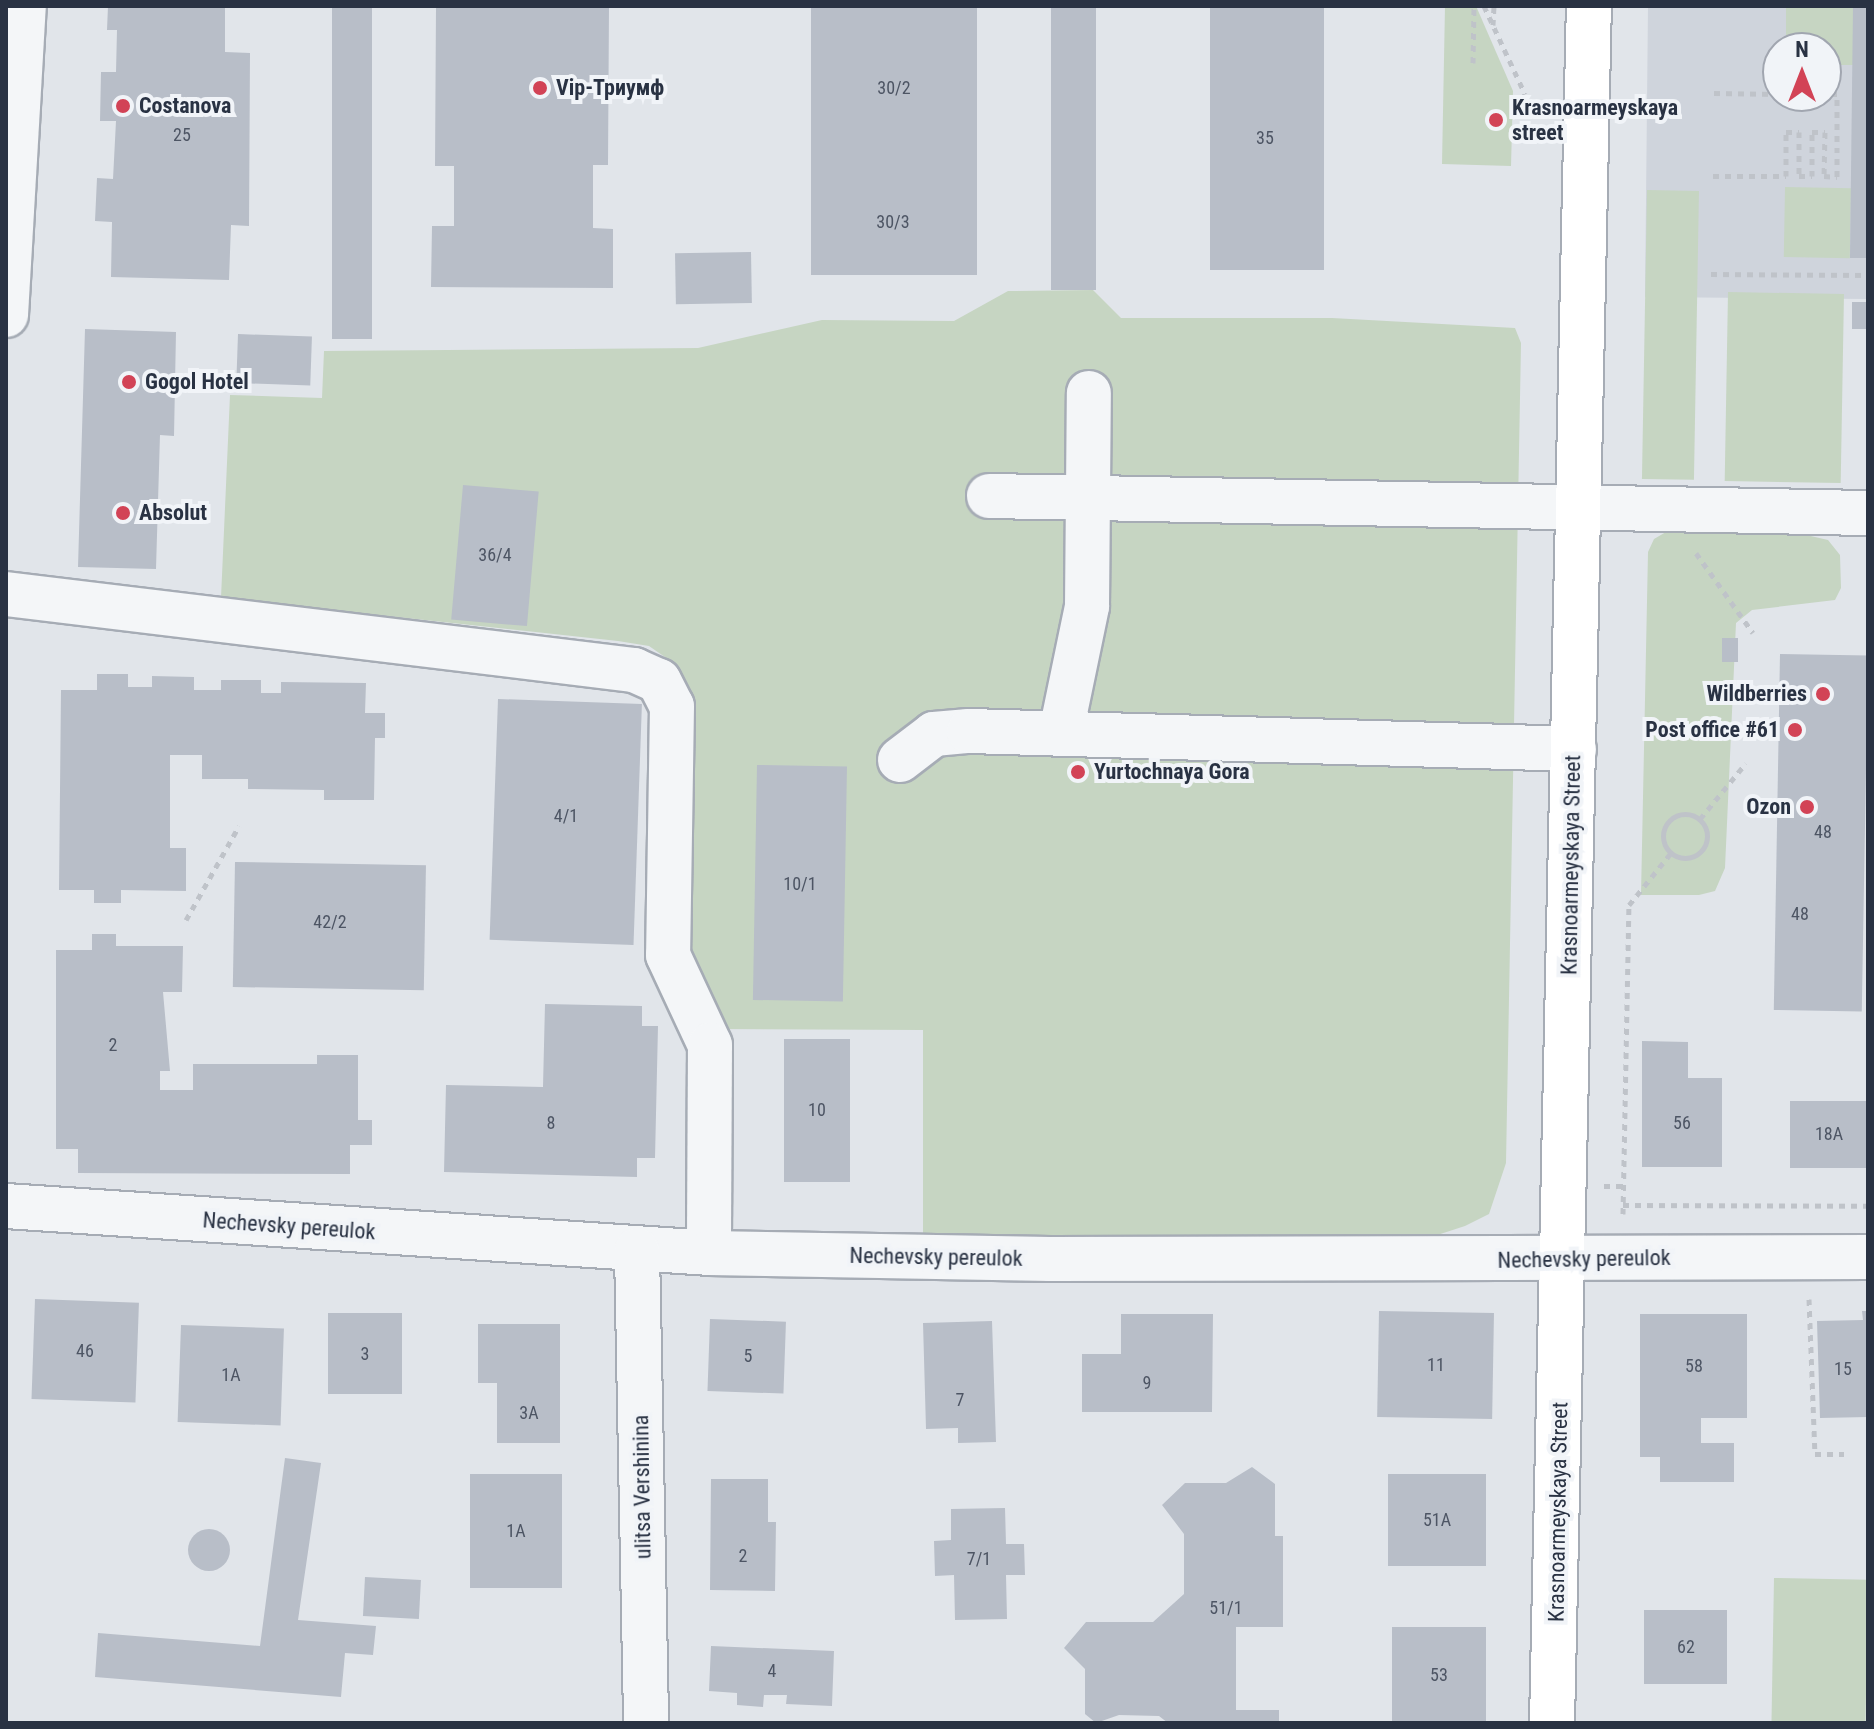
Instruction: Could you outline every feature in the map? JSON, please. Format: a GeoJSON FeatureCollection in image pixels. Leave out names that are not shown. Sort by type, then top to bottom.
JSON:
{"type":"FeatureCollection","features":[{"type":"Feature","properties":{"kind":"main road","name":"Krasnoarmeyskaya Street"},"geometry":{"type":"LineString","coordinates":[[1552,1723],[1589,6]]}},
{"type":"Feature","properties":{"kind":"street"},"geometry":{"type":"LineString","coordinates":[[6,315],[14,49],[24,6]]}},
{"type":"Feature","properties":{"kind":"street"},"geometry":{"type":"LineString","coordinates":[[1061,732],[1087,606],[1089,393]]}},
{"type":"Feature","properties":{"kind":"street"},"geometry":{"type":"LineString","coordinates":[[989,496],[1663,506],[1868,513]]}},
{"type":"Feature","properties":{"kind":"street"},"geometry":{"type":"LineString","coordinates":[[6,594],[634,670],[659,681],[672,706],[668,955],[710,1045],[709,1253]]}},
{"type":"Feature","properties":{"kind":"street"},"geometry":{"type":"LineString","coordinates":[[900,760],[934,734],[1061,732],[1574,749]]}},
{"type":"Feature","properties":{"kind":"street","name":"Nechevsky pereulok"},"geometry":{"type":"LineString","coordinates":[[6,1206],[709,1253],[1564,1259],[1868,1257]]}},
{"type":"Feature","properties":{"kind":"street","name":"ulitsa Vershinina"},"geometry":{"type":"LineString","coordinates":[[637,1250],[646,1723]]}},
{"type":"Feature","properties":{"kind":"path"},"geometry":{"type":"LineString","coordinates":[[1473,63],[1474,6]]}},
{"type":"Feature","properties":{"kind":"path"},"geometry":{"type":"LineString","coordinates":[[1484,6],[1525,94]]}},
{"type":"Feature","properties":{"kind":"path"},"geometry":{"type":"LineString","coordinates":[[1493,27],[1494,6]]}},
{"type":"Feature","properties":{"kind":"path"},"geometry":{"type":"LineString","coordinates":[[1714,93],[1762,94]]}},
{"type":"Feature","properties":{"kind":"path"},"geometry":{"type":"LineString","coordinates":[[1713,176],[1786,176],[1786,132],[1799,132],[1799,176],[1812,176],[1812,132],[1825,132],[1824,176],[1837,177],[1837,112]]}},
{"type":"Feature","properties":{"kind":"path"},"geometry":{"type":"LineString","coordinates":[[1711,274],[1868,275]]}},
{"type":"Feature","properties":{"kind":"path"},"geometry":{"type":"LineString","coordinates":[[1663,506],[1753,633]]}},
{"type":"Feature","properties":{"kind":"path"},"geometry":{"type":"LineString","coordinates":[[1700,819],[1746,763]]}},
{"type":"Feature","properties":{"kind":"path"},"geometry":{"type":"LineString","coordinates":[[1684,814],[1700,819],[1707,835],[1703,849],[1692,857],[1671,853],[1663,840],[1665,826],[1684,814]]}},
{"type":"Feature","properties":{"kind":"path"},"geometry":{"type":"LineString","coordinates":[[186,920],[239,826]]}},
{"type":"Feature","properties":{"kind":"path"},"geometry":{"type":"LineString","coordinates":[[1623,1219],[1629,905],[1671,853]]}},
{"type":"Feature","properties":{"kind":"path"},"geometry":{"type":"LineString","coordinates":[[1604,1186],[1623,1186]]}},
{"type":"Feature","properties":{"kind":"path"},"geometry":{"type":"LineString","coordinates":[[1623,1205],[1868,1206]]}},
{"type":"Feature","properties":{"kind":"path"},"geometry":{"type":"LineString","coordinates":[[1809,1298],[1815,1454],[1844,1454]]}},
{"type":"Feature","properties":{"kind":"shaded area"},"geometry":{"type":"Polygon","coordinates":[[[1648,6],[1868,6],[1868,299],[1645,297],[1648,6]]]}},
{"type":"Feature","properties":{"kind":"green space"},"geometry":{"type":"Polygon","coordinates":[[[1445,6],[1476,6],[1513,91],[1511,166],[1442,164],[1445,6]]]}},
{"type":"Feature","properties":{"kind":"green space"},"geometry":{"type":"Polygon","coordinates":[[[1786,6],[1853,6],[1853,65],[1842,65],[1842,32],[1786,32],[1786,6]]]}},
{"type":"Feature","properties":{"kind":"green space"},"geometry":{"type":"Polygon","coordinates":[[[1785,187],[1851,188],[1850,258],[1784,257],[1785,187]]]}},
{"type":"Feature","properties":{"kind":"green space"},"geometry":{"type":"Polygon","coordinates":[[[1647,190],[1699,191],[1694,480],[1642,479],[1647,190]]]}},
{"type":"Feature","properties":{"kind":"green space"},"geometry":{"type":"Polygon","coordinates":[[[1093,290],[1121,318],[1332,318],[1515,328],[1521,343],[1506,1163],[1489,1214],[1465,1226],[1428,1238],[923,1237],[923,1030],[719,1029],[681,954],[688,697],[678,666],[649,646],[618,641],[221,598],[230,395],[322,398],[324,351],[698,348],[822,320],[954,321],[1008,291],[1093,290]]]}},
{"type":"Feature","properties":{"kind":"green space"},"geometry":{"type":"Polygon","coordinates":[[[1728,292],[1844,294],[1841,483],[1725,481],[1728,292]]]}},
{"type":"Feature","properties":{"kind":"green space"},"geometry":{"type":"Polygon","coordinates":[[[1666,532],[1802,534],[1828,540],[1840,555],[1841,588],[1835,600],[1752,610],[1736,623],[1725,868],[1715,891],[1699,895],[1641,895],[1648,552],[1654,539],[1666,532]]]}},
{"type":"Feature","properties":{"kind":"green space"},"geometry":{"type":"Polygon","coordinates":[[[1774,1578],[1868,1580],[1865,1723],[1771,1723],[1774,1578]]]}},
{"type":"Feature","properties":{"kind":"building"},"geometry":{"type":"Polygon","coordinates":[[[108,6],[225,6],[225,52],[250,53],[249,226],[231,225],[229,280],[111,277],[112,222],[95,221],[97,178],[113,179],[116,121],[100,121],[101,72],[116,72],[117,30],[107,30],[108,6]]]}},
{"type":"Feature","properties":{"kind":"building"},"geometry":{"type":"Polygon","coordinates":[[[332,6],[372,6],[372,339],[332,339],[332,6]]]}},
{"type":"Feature","properties":{"kind":"building"},"geometry":{"type":"Polygon","coordinates":[[[436,6],[609,6],[608,165],[593,165],[593,228],[613,229],[613,288],[431,287],[432,226],[454,226],[454,166],[435,166],[436,6]]]}},
{"type":"Feature","properties":{"kind":"building"},"geometry":{"type":"Polygon","coordinates":[[[811,6],[977,6],[977,275],[811,275],[811,6]]]}},
{"type":"Feature","properties":{"kind":"building"},"geometry":{"type":"Polygon","coordinates":[[[1051,6],[1096,6],[1096,290],[1051,290],[1051,6]]]}},
{"type":"Feature","properties":{"kind":"building"},"geometry":{"type":"Polygon","coordinates":[[[1210,6],[1324,6],[1324,270],[1210,270],[1210,6]]]}},
{"type":"Feature","properties":{"kind":"building"},"geometry":{"type":"Polygon","coordinates":[[[1853,6],[1868,6],[1868,258],[1850,258],[1853,6]]]}},
{"type":"Feature","properties":{"kind":"building"},"geometry":{"type":"Polygon","coordinates":[[[751,252],[752,303],[676,304],[675,253],[751,252]]]}},
{"type":"Feature","properties":{"kind":"building"},"geometry":{"type":"Polygon","coordinates":[[[1852,302],[1868,302],[1868,329],[1852,329],[1852,302]]]}},
{"type":"Feature","properties":{"kind":"building"},"geometry":{"type":"Polygon","coordinates":[[[85,329],[176,332],[174,436],[160,435],[156,569],[78,567],[85,329]]]}},
{"type":"Feature","properties":{"kind":"building"},"geometry":{"type":"Polygon","coordinates":[[[238,334],[312,337],[310,386],[236,383],[238,334]]]}},
{"type":"Feature","properties":{"kind":"building"},"geometry":{"type":"Polygon","coordinates":[[[463,485],[539,492],[527,626],[451,619],[463,485]]]}},
{"type":"Feature","properties":{"kind":"building"},"geometry":{"type":"Polygon","coordinates":[[[1722,638],[1738,638],[1738,662],[1722,662],[1722,638]]]}},
{"type":"Feature","properties":{"kind":"building"},"geometry":{"type":"Polygon","coordinates":[[[1780,654],[1868,656],[1862,1011],[1774,1010],[1780,654]]]}},
{"type":"Feature","properties":{"kind":"building"},"geometry":{"type":"Polygon","coordinates":[[[97,674],[128,674],[128,687],[152,687],[152,676],[194,677],[194,690],[221,690],[221,680],[261,680],[261,693],[281,693],[281,682],[366,683],[365,713],[385,713],[385,738],[375,738],[374,800],[324,800],[324,790],[248,789],[248,779],[202,779],[202,755],[170,755],[170,848],[186,848],[186,891],[121,890],[121,903],[94,903],[94,890],[59,890],[61,690],[97,690],[97,674]]]}},
{"type":"Feature","properties":{"kind":"building"},"geometry":{"type":"Polygon","coordinates":[[[498,699],[642,704],[634,945],[490,940],[498,699]]]}},
{"type":"Feature","properties":{"kind":"building"},"geometry":{"type":"Polygon","coordinates":[[[757,765],[847,767],[843,1002],[753,1000],[757,765]]]}},
{"type":"Feature","properties":{"kind":"building"},"geometry":{"type":"Polygon","coordinates":[[[235,862],[426,865],[424,990],[233,987],[235,862]]]}},
{"type":"Feature","properties":{"kind":"building"},"geometry":{"type":"Polygon","coordinates":[[[92,934],[116,934],[116,946],[183,946],[182,992],[163,992],[170,1071],[160,1071],[160,1090],[193,1090],[193,1064],[317,1064],[317,1055],[358,1055],[358,1120],[372,1120],[372,1145],[350,1145],[350,1174],[78,1173],[78,1149],[56,1149],[56,950],[92,950],[92,934]]]}},
{"type":"Feature","properties":{"kind":"building"},"geometry":{"type":"Polygon","coordinates":[[[545,1004],[642,1006],[642,1026],[658,1026],[655,1158],[637,1158],[637,1177],[444,1172],[446,1085],[543,1087],[545,1004]]]}},
{"type":"Feature","properties":{"kind":"building"},"geometry":{"type":"Polygon","coordinates":[[[784,1039],[850,1039],[850,1182],[784,1182],[784,1039]]]}},
{"type":"Feature","properties":{"kind":"building"},"geometry":{"type":"Polygon","coordinates":[[[1642,1041],[1688,1042],[1688,1078],[1722,1078],[1722,1167],[1642,1167],[1642,1041]]]}},
{"type":"Feature","properties":{"kind":"building"},"geometry":{"type":"Polygon","coordinates":[[[1790,1101],[1868,1101],[1868,1168],[1790,1168],[1790,1101]]]}},
{"type":"Feature","properties":{"kind":"building"},"geometry":{"type":"Polygon","coordinates":[[[35,1299],[139,1303],[135,1403],[32,1399],[35,1299]]]}},
{"type":"Feature","properties":{"kind":"building"},"geometry":{"type":"Polygon","coordinates":[[[1379,1311],[1494,1313],[1492,1419],[1377,1417],[1379,1311]]]}},
{"type":"Feature","properties":{"kind":"building"},"geometry":{"type":"Polygon","coordinates":[[[1862,1311],[1868,1311],[1868,1417],[1820,1418],[1817,1321],[1863,1320],[1862,1311]]]}},
{"type":"Feature","properties":{"kind":"building"},"geometry":{"type":"Polygon","coordinates":[[[328,1313],[402,1313],[402,1394],[328,1394],[328,1313]]]}},
{"type":"Feature","properties":{"kind":"building"},"geometry":{"type":"Polygon","coordinates":[[[1121,1314],[1213,1314],[1212,1412],[1082,1412],[1082,1354],[1121,1354],[1121,1314]]]}},
{"type":"Feature","properties":{"kind":"building"},"geometry":{"type":"Polygon","coordinates":[[[1640,1314],[1747,1314],[1747,1418],[1701,1418],[1701,1443],[1734,1443],[1734,1482],[1660,1482],[1660,1457],[1640,1457],[1640,1314]]]}},
{"type":"Feature","properties":{"kind":"building"},"geometry":{"type":"Polygon","coordinates":[[[710,1319],[786,1322],[783,1394],[707,1391],[710,1319]]]}},
{"type":"Feature","properties":{"kind":"building"},"geometry":{"type":"Polygon","coordinates":[[[992,1321],[996,1442],[958,1443],[958,1428],[926,1429],[923,1323],[992,1321]]]}},
{"type":"Feature","properties":{"kind":"building"},"geometry":{"type":"Polygon","coordinates":[[[478,1324],[560,1324],[560,1443],[497,1443],[497,1383],[478,1383],[478,1324]]]}},
{"type":"Feature","properties":{"kind":"building"},"geometry":{"type":"Polygon","coordinates":[[[181,1325],[284,1329],[281,1426],[178,1422],[181,1325]]]}},
{"type":"Feature","properties":{"kind":"building"},"geometry":{"type":"Polygon","coordinates":[[[285,1458],[321,1463],[298,1620],[376,1626],[373,1655],[345,1653],[341,1697],[95,1677],[98,1633],[260,1646],[285,1458]]]}},
{"type":"Feature","properties":{"kind":"building"},"geometry":{"type":"Polygon","coordinates":[[[1252,1467],[1275,1484],[1275,1536],[1283,1536],[1283,1627],[1236,1627],[1236,1710],[1279,1710],[1279,1723],[1168,1723],[1159,1716],[1119,1715],[1096,1723],[1085,1714],[1085,1669],[1064,1648],[1086,1622],[1153,1622],[1184,1594],[1184,1534],[1162,1505],[1185,1483],[1226,1483],[1252,1467]]]}},
{"type":"Feature","properties":{"kind":"building"},"geometry":{"type":"Polygon","coordinates":[[[470,1474],[562,1474],[562,1588],[470,1588],[470,1474]]]}},
{"type":"Feature","properties":{"kind":"building"},"geometry":{"type":"Polygon","coordinates":[[[1388,1474],[1486,1474],[1486,1566],[1388,1566],[1388,1474]]]}},
{"type":"Feature","properties":{"kind":"building"},"geometry":{"type":"Polygon","coordinates":[[[711,1479],[768,1479],[768,1522],[776,1522],[775,1591],[710,1590],[711,1479]]]}},
{"type":"Feature","properties":{"kind":"building"},"geometry":{"type":"Polygon","coordinates":[[[1005,1508],[1006,1544],[1024,1544],[1025,1575],[1006,1575],[1007,1619],[955,1620],[954,1575],[935,1576],[934,1541],[951,1540],[951,1509],[1005,1508]]]}},
{"type":"Feature","properties":{"kind":"building"},"geometry":{"type":"Polygon","coordinates":[[[209,1529],[224,1535],[230,1550],[224,1565],[209,1571],[194,1565],[188,1550],[194,1535],[209,1529]]]}},
{"type":"Feature","properties":{"kind":"building"},"geometry":{"type":"Polygon","coordinates":[[[365,1577],[421,1580],[419,1619],[363,1616],[365,1577]]]}},
{"type":"Feature","properties":{"kind":"building"},"geometry":{"type":"Polygon","coordinates":[[[1644,1610],[1727,1610],[1727,1684],[1644,1684],[1644,1610]]]}},
{"type":"Feature","properties":{"kind":"building"},"geometry":{"type":"Polygon","coordinates":[[[1392,1627],[1486,1627],[1486,1723],[1392,1723],[1392,1627]]]}},
{"type":"Feature","properties":{"kind":"building"},"geometry":{"type":"Polygon","coordinates":[[[711,1646],[834,1651],[832,1706],[786,1704],[787,1695],[764,1695],[763,1707],[737,1705],[737,1693],[709,1691],[711,1646]]]}},
{"type":"Feature","properties":{"kind":"place","name":"Vip-Триумф"},"geometry":{"type":"Point","coordinates":[540,88]}},
{"type":"Feature","properties":{"kind":"place","name":"Costanova"},"geometry":{"type":"Point","coordinates":[123,106]}},
{"type":"Feature","properties":{"kind":"place","name":"Krasnoarmeyskaya street"},"geometry":{"type":"Point","coordinates":[1496,120]}},
{"type":"Feature","properties":{"kind":"place","name":"Gogol Hotel"},"geometry":{"type":"Point","coordinates":[129,382]}},
{"type":"Feature","properties":{"kind":"place","name":"Absolut"},"geometry":{"type":"Point","coordinates":[123,513]}},
{"type":"Feature","properties":{"kind":"place","name":"Wildberries"},"geometry":{"type":"Point","coordinates":[1823,694]}},
{"type":"Feature","properties":{"kind":"place","name":"Post office #61"},"geometry":{"type":"Point","coordinates":[1795,730]}},
{"type":"Feature","properties":{"kind":"place","name":"Yurtochnaya Gora"},"geometry":{"type":"Point","coordinates":[1078,772]}},
{"type":"Feature","properties":{"kind":"place","name":"Ozon"},"geometry":{"type":"Point","coordinates":[1807,807]}}]}
